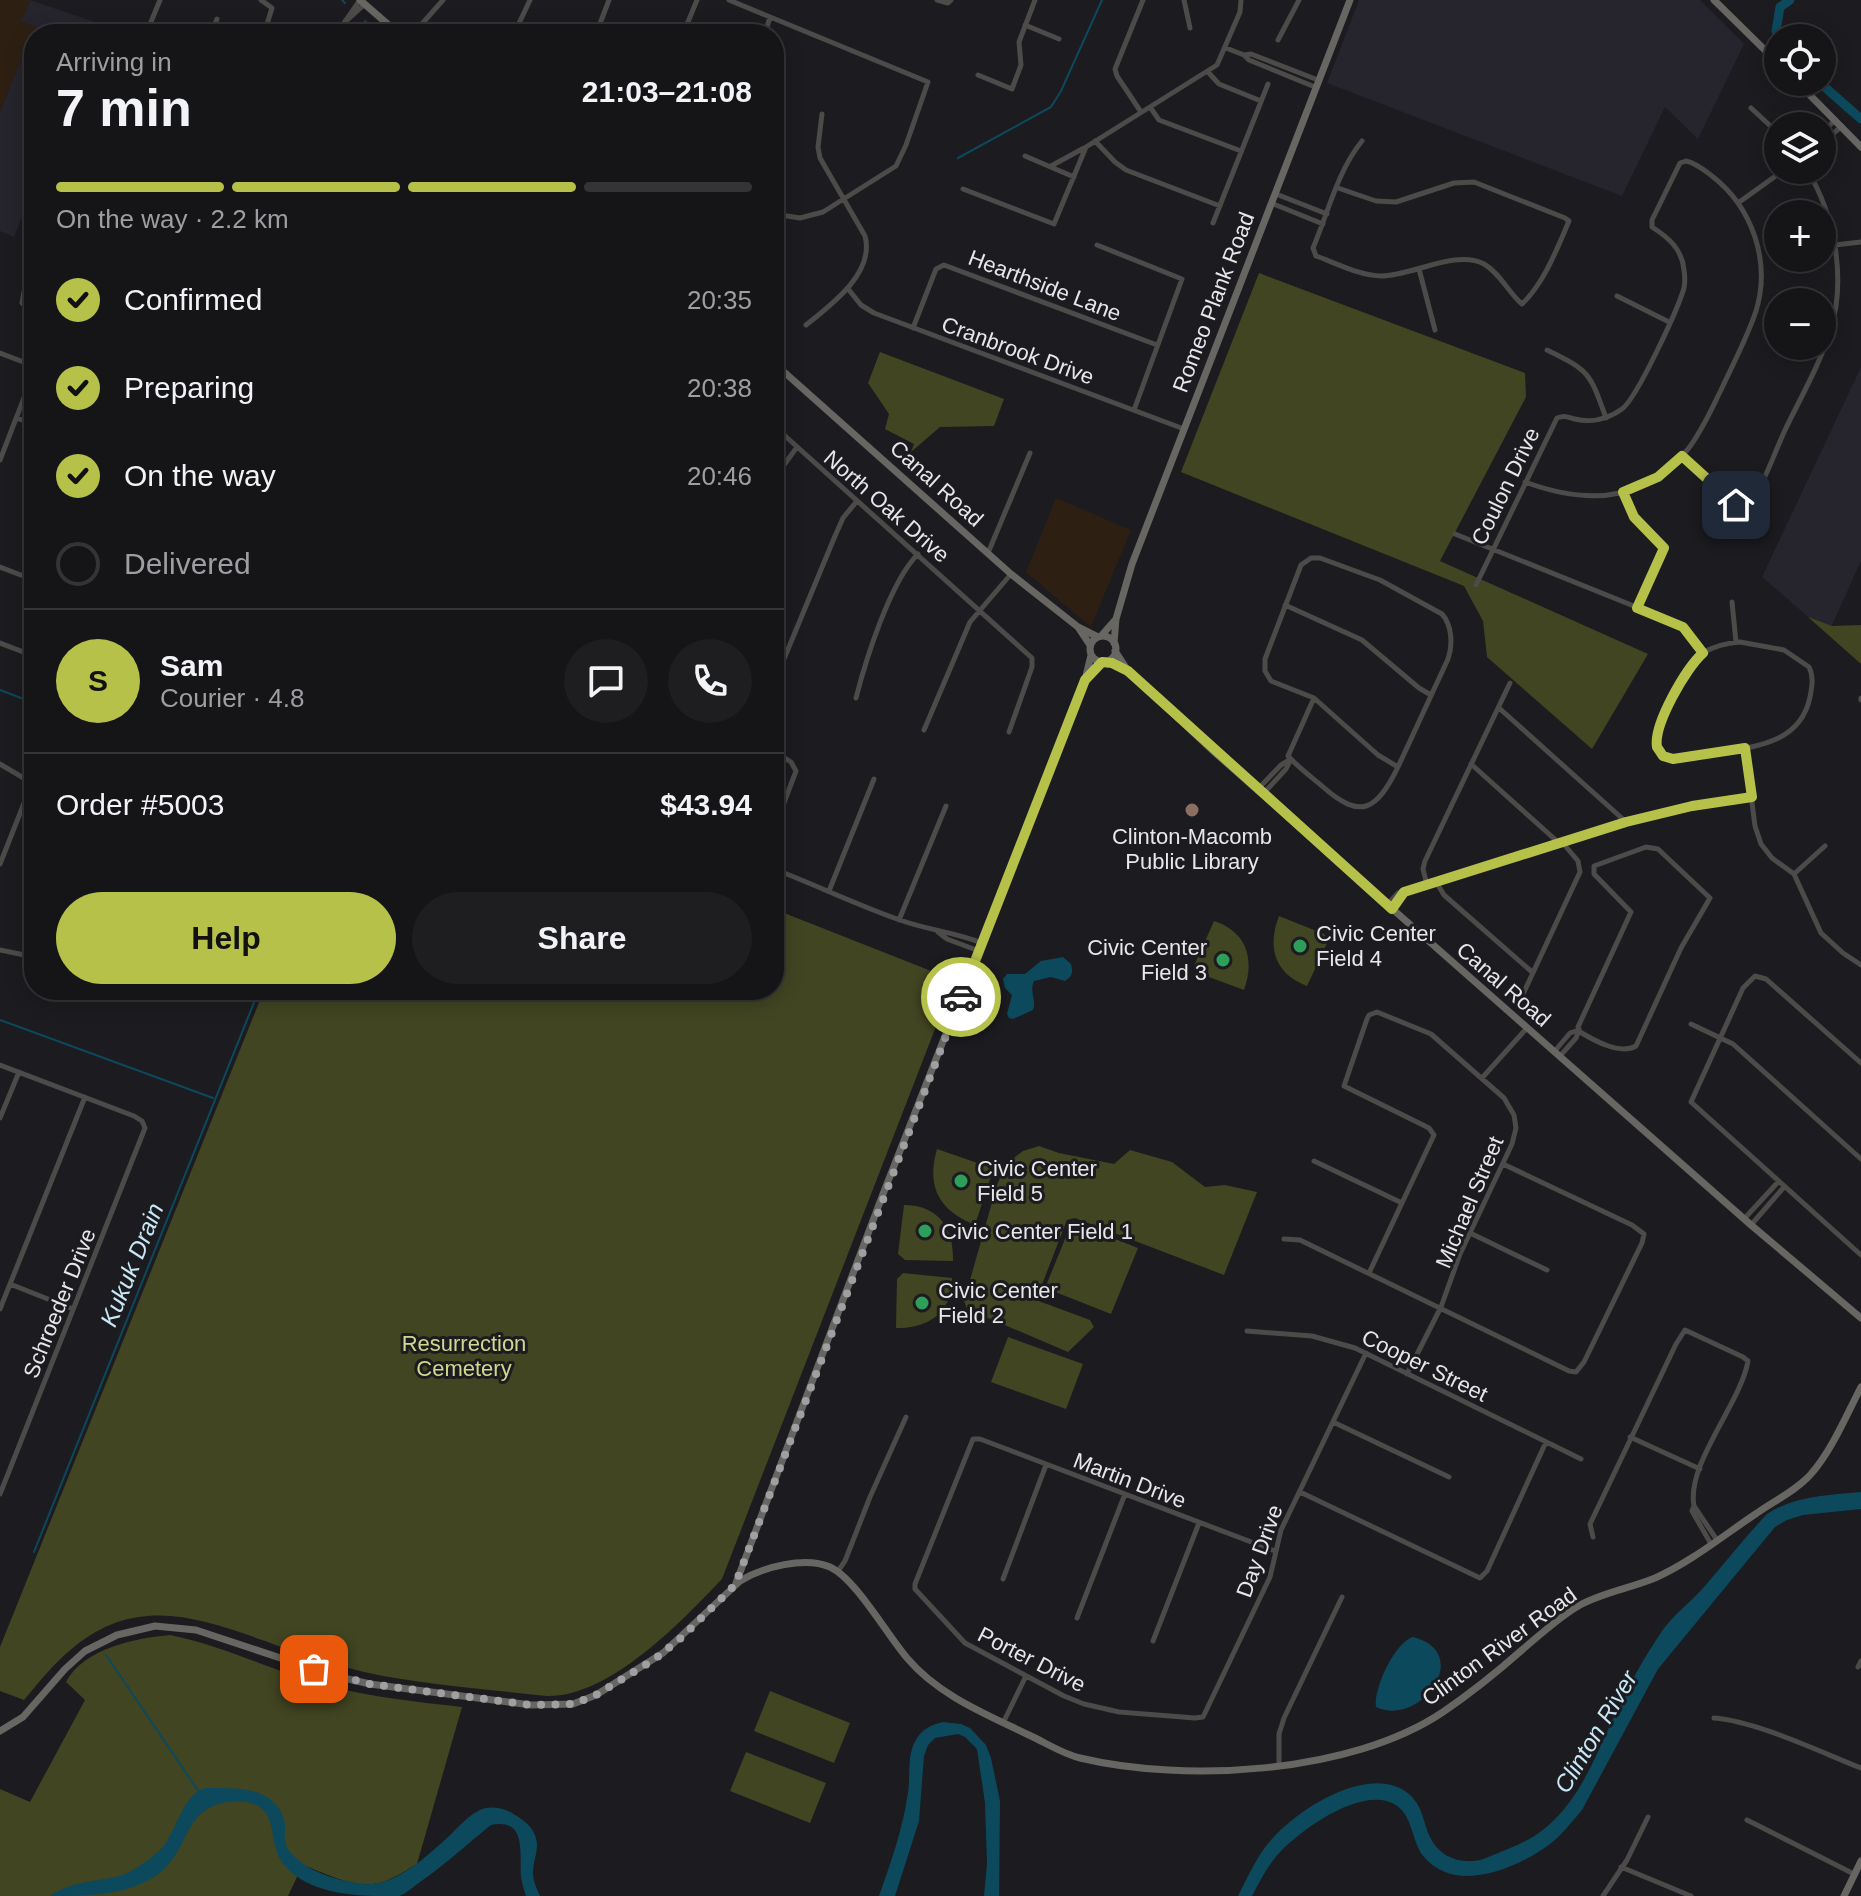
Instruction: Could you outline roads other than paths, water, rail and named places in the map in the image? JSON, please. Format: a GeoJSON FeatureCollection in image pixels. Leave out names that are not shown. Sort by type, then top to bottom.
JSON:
{"type":"FeatureCollection","features":[{"type":"Feature","properties":{"kind":"street"},"geometry":{"type":"LineString","coordinates":[[150,24],[160,0]]}},
{"type":"Feature","properties":{"kind":"street"},"geometry":{"type":"LineString","coordinates":[[261,0],[272,8],[267,24]]}},
{"type":"Feature","properties":{"kind":"street"},"geometry":{"type":"LineString","coordinates":[[519,24],[530,0]]}},
{"type":"Feature","properties":{"kind":"street"},"geometry":{"type":"LineString","coordinates":[[600,24],[609,0]]}},
{"type":"Feature","properties":{"kind":"street"},"geometry":{"type":"LineString","coordinates":[[687,24],[697,0]]}},
{"type":"Feature","properties":{"kind":"street"},"geometry":{"type":"LineString","coordinates":[[729,0],[928,82],[896,166],[823,212],[806,217],[784,215]]}},
{"type":"Feature","properties":{"kind":"street"},"geometry":{"type":"LineString","coordinates":[[937,0],[949,1]]}},
{"type":"Feature","properties":{"kind":"street"},"geometry":{"type":"LineString","coordinates":[[978,75],[1012,89],[1021,65],[1018,46],[1035,0]]}},
{"type":"Feature","properties":{"kind":"street"},"geometry":{"type":"LineString","coordinates":[[1141,112],[1115,69],[1143,0]]}},
{"type":"Feature","properties":{"kind":"street"},"geometry":{"type":"LineString","coordinates":[[1184,0],[1190,28]]}},
{"type":"Feature","properties":{"kind":"street"},"geometry":{"type":"LineString","coordinates":[[1050,166],[1217,65],[1240,12],[1241,0]]}},
{"type":"Feature","properties":{"kind":"street"},"geometry":{"type":"LineString","coordinates":[[1278,40],[1299,0]]}},
{"type":"Feature","properties":{"kind":"street","name":"Romeo Plank Road"},"geometry":{"type":"LineString","coordinates":[[1115,647],[1116,619],[1132,564],[1350,0]]}},
{"type":"Feature","properties":{"kind":"street"},"geometry":{"type":"LineString","coordinates":[[1714,0],[1764,49]]}},
{"type":"Feature","properties":{"kind":"street"},"geometry":{"type":"LineString","coordinates":[[343,24],[363,2],[388,24]]}},
{"type":"Feature","properties":{"kind":"street"},"geometry":{"type":"LineString","coordinates":[[421,24],[439,2]]}},
{"type":"Feature","properties":{"kind":"street"},"geometry":{"type":"LineString","coordinates":[[768,24],[770,17]]}},
{"type":"Feature","properties":{"kind":"street"},"geometry":{"type":"LineString","coordinates":[[215,24],[217,19]]}},
{"type":"Feature","properties":{"kind":"street"},"geometry":{"type":"LineString","coordinates":[[1025,25],[1059,39]]}},
{"type":"Feature","properties":{"kind":"street"},"geometry":{"type":"LineString","coordinates":[[1226,48],[1244,55],[1251,54],[1316,84]]}},
{"type":"Feature","properties":{"kind":"street"},"geometry":{"type":"LineString","coordinates":[[1208,72],[1219,84],[1261,101]]}},
{"type":"Feature","properties":{"kind":"street"},"geometry":{"type":"LineString","coordinates":[[1213,223],[1268,84]]}},
{"type":"Feature","properties":{"kind":"street"},"geometry":{"type":"LineString","coordinates":[[1811,96],[1861,147]]}},
{"type":"Feature","properties":{"kind":"street"},"geometry":{"type":"LineString","coordinates":[[1150,107],[1159,120],[1241,151]]}},
{"type":"Feature","properties":{"kind":"street"},"geometry":{"type":"LineString","coordinates":[[1751,108],[1764,120]]}},
{"type":"Feature","properties":{"kind":"street"},"geometry":{"type":"LineString","coordinates":[[806,325],[849,290],[867,249],[865,236],[818,152],[822,114]]}},
{"type":"Feature","properties":{"kind":"street"},"geometry":{"type":"LineString","coordinates":[[1836,127],[1839,123]]}},
{"type":"Feature","properties":{"kind":"street"},"geometry":{"type":"LineString","coordinates":[[1095,141],[1120,167],[1220,206]]}},
{"type":"Feature","properties":{"kind":"street"},"geometry":{"type":"LineString","coordinates":[[1338,188],[1376,201],[1396,202],[1454,183],[1474,182],[1569,221],[1533,294],[1522,304],[1497,274],[1480,262],[1458,260],[1391,275],[1369,275],[1314,255],[1313,248],[1352,153],[1362,141]]}},
{"type":"Feature","properties":{"kind":"street"},"geometry":{"type":"LineString","coordinates":[[963,189],[1054,224],[1086,147]]}},
{"type":"Feature","properties":{"kind":"street"},"geometry":{"type":"LineString","coordinates":[[1025,156],[1074,177]]}},
{"type":"Feature","properties":{"kind":"street"},"geometry":{"type":"LineString","coordinates":[[1525,482],[1577,497],[1594,498],[1623,492],[1658,477],[1682,456],[1703,427],[1758,304],[1759,251],[1754,232],[1738,203],[1700,167],[1682,161],[1651,224],[1674,244],[1684,268],[1683,290],[1628,403],[1606,418],[1589,375],[1581,367],[1547,350]]}},
{"type":"Feature","properties":{"kind":"street"},"geometry":{"type":"LineString","coordinates":[[1738,203],[1764,184]]}},
{"type":"Feature","properties":{"kind":"street"},"geometry":{"type":"LineString","coordinates":[[1274,193],[1327,214]]}},
{"type":"Feature","properties":{"kind":"street"},"geometry":{"type":"LineString","coordinates":[[1270,202],[1323,224]]}},
{"type":"Feature","properties":{"kind":"street"},"geometry":{"type":"LineString","coordinates":[[1836,245],[1861,242]]}},
{"type":"Feature","properties":{"kind":"street"},"geometry":{"type":"LineString","coordinates":[[1097,245],[1182,279],[1134,410]]}},
{"type":"Feature","properties":{"kind":"street","name":"Hearthside Lane"},"geometry":{"type":"LineString","coordinates":[[913,328],[936,269],[944,265],[1157,345]]}},
{"type":"Feature","properties":{"kind":"street"},"geometry":{"type":"LineString","coordinates":[[1419,269],[1435,330]]}},
{"type":"Feature","properties":{"kind":"street"},"geometry":{"type":"LineString","coordinates":[[1682,456],[1736,505],[1745,508],[1752,500],[1829,334],[1836,294],[1836,272]]}},
{"type":"Feature","properties":{"kind":"street","name":"Cranbrook Drive"},"geometry":{"type":"LineString","coordinates":[[849,290],[867,310],[1184,429]]}},
{"type":"Feature","properties":{"kind":"street"},"geometry":{"type":"LineString","coordinates":[[1617,296],[1669,322]]}},
{"type":"Feature","properties":{"kind":"street"},"geometry":{"type":"LineString","coordinates":[[0,353],[24,364]]}},
{"type":"Feature","properties":{"kind":"street","name":"Canal Road"},"geometry":{"type":"LineString","coordinates":[[784,372],[1011,574],[1078,627],[1100,637]]}},
{"type":"Feature","properties":{"kind":"street"},"geometry":{"type":"LineString","coordinates":[[0,460],[24,396]]}},
{"type":"Feature","properties":{"kind":"street","name":"Coulon Drive"},"geometry":{"type":"LineString","coordinates":[[1476,585],[1557,418],[1564,415],[1587,421],[1606,418]]}},
{"type":"Feature","properties":{"kind":"street"},"geometry":{"type":"LineString","coordinates":[[16,418],[24,421]]}},
{"type":"Feature","properties":{"kind":"street","name":"North Oak Drive"},"geometry":{"type":"LineString","coordinates":[[784,435],[1033,660],[1009,732]]}},
{"type":"Feature","properties":{"kind":"street"},"geometry":{"type":"LineString","coordinates":[[784,465],[797,447]]}},
{"type":"Feature","properties":{"kind":"street"},"geometry":{"type":"LineString","coordinates":[[988,553],[1030,453]]}},
{"type":"Feature","properties":{"kind":"street"},"geometry":{"type":"LineString","coordinates":[[1623,492],[1634,517],[1664,548],[1637,608]]}},
{"type":"Feature","properties":{"kind":"street"},"geometry":{"type":"LineString","coordinates":[[784,659],[843,518],[857,501]]}},
{"type":"Feature","properties":{"kind":"street"},"geometry":{"type":"LineString","coordinates":[[1455,534],[1673,622],[1689,633],[1703,653]]}},
{"type":"Feature","properties":{"kind":"street"},"geometry":{"type":"LineString","coordinates":[[856,698],[895,590],[903,573],[918,554]]}},
{"type":"Feature","properties":{"kind":"street"},"geometry":{"type":"LineString","coordinates":[[1314,698],[1288,751],[1291,759],[1337,800],[1360,807],[1372,803],[1380,798],[1390,783],[1398,767],[1450,653],[1448,623],[1442,614],[1376,578],[1320,558],[1311,558],[1301,565],[1265,659],[1265,671],[1272,682],[1314,698],[1378,755],[1398,767]]}},
{"type":"Feature","properties":{"kind":"street"},"geometry":{"type":"LineString","coordinates":[[0,567],[24,576]]}},
{"type":"Feature","properties":{"kind":"street"},"geometry":{"type":"LineString","coordinates":[[924,730],[960,640],[980,609],[1011,574]]}},
{"type":"Feature","properties":{"kind":"street"},"geometry":{"type":"LineString","coordinates":[[1732,602],[1736,642]]}},
{"type":"Feature","properties":{"kind":"street"},"geometry":{"type":"LineString","coordinates":[[1285,605],[1362,640],[1431,695]]}},
{"type":"Feature","properties":{"kind":"street","name":"Romeo Plank Road"},"geometry":{"type":"LineString","coordinates":[[1100,637],[1116,619]]}},
{"type":"Feature","properties":{"kind":"street","name":"Canal Road"},"geometry":{"type":"LineString","coordinates":[[1078,627],[1090,645]]}},
{"type":"Feature","properties":{"kind":"street"},"geometry":{"type":"LineString","coordinates":[[735,1585],[1085,680],[1091,655],[1090,645],[1100,637],[1109,638],[1115,647],[1085,680]]}},
{"type":"Feature","properties":{"kind":"street"},"geometry":{"type":"LineString","coordinates":[[1736,642],[1789,652],[1809,667],[1812,676],[1806,710],[1794,729],[1772,742],[1745,748],[1673,759],[1663,756],[1657,747],[1658,732],[1683,677],[1703,653],[1736,642]]}},
{"type":"Feature","properties":{"kind":"street"},"geometry":{"type":"LineString","coordinates":[[0,643],[24,652]]}},
{"type":"Feature","properties":{"kind":"street","name":"Canal Road"},"geometry":{"type":"LineString","coordinates":[[1115,647],[1128,671],[1260,792],[1861,1318]]}},
{"type":"Feature","properties":{"kind":"street"},"geometry":{"type":"LineString","coordinates":[[1091,655],[1104,662]]}},
{"type":"Feature","properties":{"kind":"street","name":"Canal Road"},"geometry":{"type":"LineString","coordinates":[[1104,662],[1128,671]]}},
{"type":"Feature","properties":{"kind":"street"},"geometry":{"type":"LineString","coordinates":[[1427,885],[1423,869],[1425,861],[1510,683]]}},
{"type":"Feature","properties":{"kind":"street"},"geometry":{"type":"LineString","coordinates":[[1499,708],[1626,822]]}},
{"type":"Feature","properties":{"kind":"street"},"geometry":{"type":"LineString","coordinates":[[1745,748],[1756,831],[1761,844],[1777,862],[1794,874],[1821,933],[1861,965]]}},
{"type":"Feature","properties":{"kind":"street"},"geometry":{"type":"LineString","coordinates":[[784,757],[796,771],[784,803]]}},
{"type":"Feature","properties":{"kind":"street"},"geometry":{"type":"LineString","coordinates":[[1260,792],[1281,765],[1291,759]]}},
{"type":"Feature","properties":{"kind":"street"},"geometry":{"type":"LineString","coordinates":[[0,764],[24,778]]}},
{"type":"Feature","properties":{"kind":"street"},"geometry":{"type":"LineString","coordinates":[[1471,764],[1578,861],[1580,872],[1524,992]]}},
{"type":"Feature","properties":{"kind":"street"},"geometry":{"type":"LineString","coordinates":[[829,891],[874,779]]}},
{"type":"Feature","properties":{"kind":"street"},"geometry":{"type":"LineString","coordinates":[[1389,907],[1398,893],[1626,822],[1692,806],[1752,797]]}},
{"type":"Feature","properties":{"kind":"street"},"geometry":{"type":"LineString","coordinates":[[0,864],[24,805]]}},
{"type":"Feature","properties":{"kind":"street"},"geometry":{"type":"LineString","coordinates":[[899,920],[946,806]]}},
{"type":"Feature","properties":{"kind":"street"},"geometry":{"type":"LineString","coordinates":[[1794,874],[1825,846]]}},
{"type":"Feature","properties":{"kind":"street"},"geometry":{"type":"LineString","coordinates":[[1556,1054],[1570,1033],[1579,1030],[1618,1048],[1635,1048],[1681,948],[1708,905],[1709,895],[1655,847],[1599,862],[1593,869],[1631,912],[1579,1024],[1579,1030]]}},
{"type":"Feature","properties":{"kind":"street"},"geometry":{"type":"LineString","coordinates":[[784,873],[899,920],[937,931],[947,939],[980,947]]}},
{"type":"Feature","properties":{"kind":"street"},"geometry":{"type":"LineString","coordinates":[[1436,882],[1444,895],[1532,972]]}},
{"type":"Feature","properties":{"kind":"street"},"geometry":{"type":"LineString","coordinates":[[0,950],[24,955]]}},
{"type":"Feature","properties":{"kind":"street"},"geometry":{"type":"LineString","coordinates":[[1861,1063],[1766,979],[1755,976],[1743,988],[1691,1104],[1861,1255]]}},
{"type":"Feature","properties":{"kind":"street","name":"Michael Street"},"geometry":{"type":"LineString","coordinates":[[1402,1203],[1434,1138],[1433,1132],[1344,1086],[1367,1019],[1373,1012],[1431,1034],[1504,1098],[1514,1115],[1515,1135],[1470,1233],[1441,1307],[1407,1374]]}},
{"type":"Feature","properties":{"kind":"street"},"geometry":{"type":"LineString","coordinates":[[1691,1024],[1733,1044],[1861,1159]]}},
{"type":"Feature","properties":{"kind":"street"},"geometry":{"type":"LineString","coordinates":[[1482,1078],[1527,1028]]}},
{"type":"Feature","properties":{"kind":"street"},"geometry":{"type":"LineString","coordinates":[[0,1065],[85,1097],[0,1309]]}},
{"type":"Feature","properties":{"kind":"street"},"geometry":{"type":"LineString","coordinates":[[0,1118],[19,1072]]}},
{"type":"Feature","properties":{"kind":"street","name":"Schroeder Drive"},"geometry":{"type":"LineString","coordinates":[[0,1494],[143,1135],[144,1124],[134,1116],[85,1097]]}},
{"type":"Feature","properties":{"kind":"street"},"geometry":{"type":"LineString","coordinates":[[1314,1161],[1402,1203],[1369,1273]]}},
{"type":"Feature","properties":{"kind":"street"},"geometry":{"type":"LineString","coordinates":[[1284,1239],[1300,1240],[1569,1371],[1577,1371],[1644,1234],[1632,1225],[1503,1164]]}},
{"type":"Feature","properties":{"kind":"street"},"geometry":{"type":"LineString","coordinates":[[1748,1222],[1778,1182]]}},
{"type":"Feature","properties":{"kind":"street"},"geometry":{"type":"LineString","coordinates":[[1748,1222],[1784,1187]]}},
{"type":"Feature","properties":{"kind":"street"},"geometry":{"type":"LineString","coordinates":[[1470,1233],[1547,1270]]}},
{"type":"Feature","properties":{"kind":"street"},"geometry":{"type":"LineString","coordinates":[[10,1284],[73,1309]]}},
{"type":"Feature","properties":{"kind":"street"},"geometry":{"type":"LineString","coordinates":[[1593,1537],[1590,1524],[1685,1330],[1748,1361],[1700,1469],[1692,1497],[1714,1542]]}},
{"type":"Feature","properties":{"kind":"street","name":"Cooper Street"},"geometry":{"type":"LineString","coordinates":[[1247,1331],[1324,1339],[1366,1353],[1581,1459]]}},
{"type":"Feature","properties":{"kind":"street","name":"Day Drive"},"geometry":{"type":"LineString","coordinates":[[1203,1717],[1270,1577],[1281,1530],[1366,1353]]}},
{"type":"Feature","properties":{"kind":"street","name":"Clinton River Road"},"geometry":{"type":"LineString","coordinates":[[838,1571],[925,1677],[956,1698],[1072,1756],[1112,1764],[1213,1770],[1279,1766],[1343,1753],[1418,1727],[1474,1689],[1578,1607],[1605,1594],[1655,1578],[1714,1542],[1807,1478],[1820,1462],[1861,1387]]}},
{"type":"Feature","properties":{"kind":"street"},"geometry":{"type":"LineString","coordinates":[[0,1731],[23,1717],[85,1651],[117,1635],[155,1626],[177,1626],[205,1632],[335,1676],[370,1684],[531,1705],[573,1704],[596,1695],[655,1659],[735,1585],[755,1573],[797,1564],[824,1565],[838,1571],[906,1417]]}},
{"type":"Feature","properties":{"kind":"street"},"geometry":{"type":"LineString","coordinates":[[1333,1422],[1449,1477]]}},
{"type":"Feature","properties":{"kind":"street"},"geometry":{"type":"LineString","coordinates":[[1630,1437],[1700,1469]]}},
{"type":"Feature","properties":{"kind":"street","name":"Martin Drive"},"geometry":{"type":"LineString","coordinates":[[915,1589],[973,1439],[980,1439],[1275,1551]]}},
{"type":"Feature","properties":{"kind":"street"},"geometry":{"type":"LineString","coordinates":[[1300,1492],[1480,1578],[1487,1571],[1546,1442]]}},
{"type":"Feature","properties":{"kind":"street"},"geometry":{"type":"LineString","coordinates":[[1003,1579],[1046,1465]]}},
{"type":"Feature","properties":{"kind":"street"},"geometry":{"type":"LineString","coordinates":[[1077,1618],[1125,1494]]}},
{"type":"Feature","properties":{"kind":"street"},"geometry":{"type":"LineString","coordinates":[[1153,1641],[1199,1523]]}},
{"type":"Feature","properties":{"kind":"street","name":"Porter Drive"},"geometry":{"type":"LineString","coordinates":[[915,1589],[965,1643],[1070,1698],[1104,1710],[1203,1717]]}},
{"type":"Feature","properties":{"kind":"street"},"geometry":{"type":"LineString","coordinates":[[1279,1766],[1279,1734],[1284,1718],[1342,1597]]}},
{"type":"Feature","properties":{"kind":"street"},"geometry":{"type":"LineString","coordinates":[[1003,1723],[1026,1676]]}},
{"type":"Feature","properties":{"kind":"street"},"geometry":{"type":"LineString","coordinates":[[1714,1718],[1729,1719],[1757,1728],[1861,1768]]}},
{"type":"Feature","properties":{"kind":"street"},"geometry":{"type":"LineString","coordinates":[[1603,1896],[1648,1817]]}},
{"type":"Feature","properties":{"kind":"street"},"geometry":{"type":"LineString","coordinates":[[1747,1820],[1854,1874]]}},
{"type":"Feature","properties":{"kind":"street"},"geometry":{"type":"LineString","coordinates":[[1844,1896],[1861,1861]]}},
{"type":"Feature","properties":{"kind":"street"},"geometry":{"type":"LineString","coordinates":[[1621,1867],[1691,1896]]}},
{"type":"Feature","properties":{"kind":"water"},"geometry":{"type":"Polygon","coordinates":[[[1063,957],[1071,964],[1070,977],[1065,981],[1051,977],[1034,981],[1033,1010],[1009,1018],[1007,1014],[1012,995],[1005,988],[1003,979],[1007,974],[1025,974],[1041,961],[1063,957]]]}},
{"type":"Feature","properties":{"kind":"water"},"geometry":{"type":"Polygon","coordinates":[[[1861,1492],[1861,1509],[1803,1515],[1775,1527],[1658,1669],[1582,1810],[1543,1849],[1499,1870],[1467,1876],[1451,1874],[1437,1868],[1420,1852],[1402,1810],[1383,1800],[1368,1800],[1336,1811],[1305,1830],[1277,1855],[1252,1896],[1238,1896],[1262,1852],[1284,1827],[1317,1803],[1356,1786],[1376,1783],[1394,1786],[1410,1795],[1420,1810],[1434,1845],[1454,1859],[1470,1861],[1486,1858],[1536,1835],[1573,1798],[1629,1686],[1662,1631],[1767,1514],[1800,1500],[1861,1492]]]}},
{"type":"Feature","properties":{"kind":"water"},"geometry":{"type":"Polygon","coordinates":[[[1413,1637],[1431,1645],[1439,1657],[1440,1671],[1435,1686],[1410,1707],[1393,1711],[1376,1707],[1378,1689],[1387,1667],[1399,1648],[1413,1637]]]}},
{"type":"Feature","properties":{"kind":"water"},"geometry":{"type":"Polygon","coordinates":[[[943,1722],[970,1728],[986,1745],[991,1758],[1000,1801],[999,1896],[984,1896],[987,1863],[985,1803],[977,1749],[958,1734],[935,1738],[928,1745],[924,1756],[919,1821],[895,1896],[879,1896],[903,1819],[914,1744],[925,1729],[943,1722]]]}},
{"type":"Feature","properties":{"kind":"water"},"geometry":{"type":"Polygon","coordinates":[[[205,1788],[228,1788],[262,1794],[279,1808],[284,1819],[286,1846],[295,1857],[323,1874],[364,1884],[387,1881],[410,1869],[480,1810],[502,1809],[525,1822],[536,1837],[533,1876],[540,1896],[526,1896],[521,1877],[519,1840],[511,1827],[503,1824],[491,1825],[402,1895],[356,1895],[317,1887],[294,1875],[279,1856],[266,1813],[259,1806],[247,1802],[229,1802],[214,1805],[203,1812],[195,1820],[178,1852],[161,1872],[149,1880],[108,1893],[50,1896],[73,1885],[121,1875],[143,1864],[164,1845],[190,1799],[205,1788]]]}},
{"type":"Feature","properties":{"kind":"waterway"},"geometry":{"type":"LineString","coordinates":[[342,0],[345,3]]}},
{"type":"Feature","properties":{"kind":"waterway"},"geometry":{"type":"LineString","coordinates":[[958,158],[1051,107],[1102,0]]}},
{"type":"Feature","properties":{"kind":"waterway"},"geometry":{"type":"LineString","coordinates":[[1777,24],[1780,7],[1790,0]]}},
{"type":"Feature","properties":{"kind":"waterway"},"geometry":{"type":"LineString","coordinates":[[365,21],[368,24]]}},
{"type":"Feature","properties":{"kind":"waterway"},"geometry":{"type":"LineString","coordinates":[[1835,96],[1861,119]]}},
{"type":"Feature","properties":{"kind":"waterway","name":"Kukuk Drain"},"geometry":{"type":"LineString","coordinates":[[0,690],[24,699]]}},
{"type":"Feature","properties":{"kind":"waterway","name":"Kukuk Drain"},"geometry":{"type":"LineString","coordinates":[[34,1552],[255,1000]]}},
{"type":"Feature","properties":{"kind":"waterway"},"geometry":{"type":"LineString","coordinates":[[0,1020],[213,1098]]}},
{"type":"Feature","properties":{"kind":"waterway","name":"Kukuk Drain"},"geometry":{"type":"LineString","coordinates":[[106,1655],[199,1792]]}},
{"type":"Feature","properties":{"kind":"place","name":"Clinton-Macomb Public Library"},"geometry":{"type":"Point","coordinates":[1192,810]}},
{"type":"Feature","properties":{"kind":"place","name":"Civic Center Field 4"},"geometry":{"type":"Point","coordinates":[1300,946]}},
{"type":"Feature","properties":{"kind":"place","name":"Civic Center Field 3"},"geometry":{"type":"Point","coordinates":[1223,960]}},
{"type":"Feature","properties":{"kind":"place","name":"Civic Center Field 5"},"geometry":{"type":"Point","coordinates":[961,1181]}},
{"type":"Feature","properties":{"kind":"place","name":"Civic Center Field 1"},"geometry":{"type":"Point","coordinates":[925,1231]}},
{"type":"Feature","properties":{"kind":"place","name":"Civic Center Field 2"},"geometry":{"type":"Point","coordinates":[922,1303]}},
{"type":"Feature","properties":{"kind":"park label","name":"Resurrection Cemetery"},"geometry":{"type":"Point","coordinates":[464,1356]}},
{"type":"Feature","properties":{"kind":"water label","name":"Clinton River"},"geometry":{"type":"Point","coordinates":[1596,1732]}}]}
